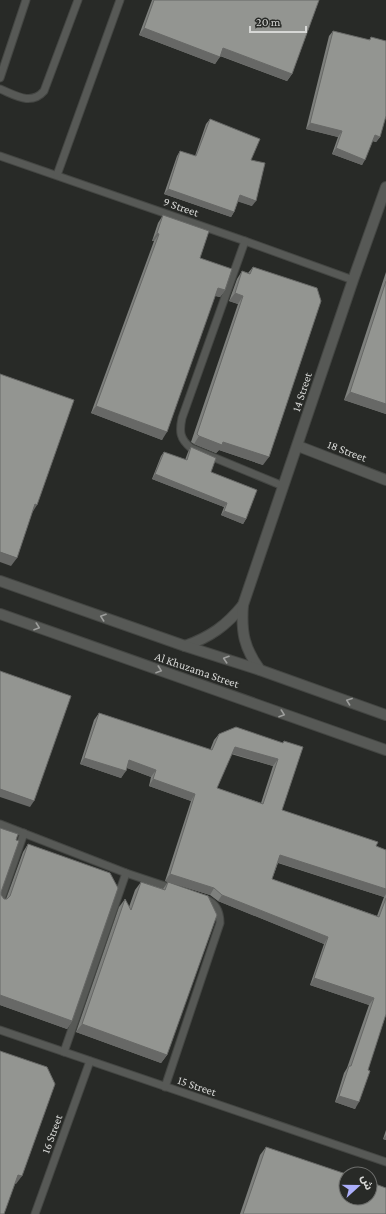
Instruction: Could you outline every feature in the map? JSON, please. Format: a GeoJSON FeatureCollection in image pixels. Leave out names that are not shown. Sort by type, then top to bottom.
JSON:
{"type":"FeatureCollection","features":[{"type":"Feature","properties":{"kind":"street","name":"14 Street"},"geometry":{"type":"LineString","coordinates":[[260,670],[246,646],[243,633],[243,605],[386,187]]}},
{"type":"Feature","properties":{"kind":"street","name":"18 Street"},"geometry":{"type":"LineString","coordinates":[[298,446],[386,480]]}},
{"type":"Feature","properties":{"kind":"street","name":"Al Khuzama Street"},"geometry":{"type":"LineString","coordinates":[[0,581],[386,714]]}},
{"type":"Feature","properties":{"kind":"street","name":"14 Street"},"geometry":{"type":"LineString","coordinates":[[185,646],[198,641],[223,626],[243,605]]}},
{"type":"Feature","properties":{"kind":"street","name":"Al Khuzama Street"},"geometry":{"type":"LineString","coordinates":[[0,614],[386,750]]}},
{"type":"Feature","properties":{"kind":"lane"},"geometry":{"type":"LineString","coordinates":[[0,78],[26,0]]}},
{"type":"Feature","properties":{"kind":"lane"},"geometry":{"type":"LineString","coordinates":[[0,89],[26,99],[36,98],[44,92],[78,0]]}},
{"type":"Feature","properties":{"kind":"lane"},"geometry":{"type":"LineString","coordinates":[[57,175],[120,0]]}},
{"type":"Feature","properties":{"kind":"lane","name":"9 Street"},"geometry":{"type":"LineString","coordinates":[[0,156],[353,280]]}},
{"type":"Feature","properties":{"kind":"lane"},"geometry":{"type":"LineString","coordinates":[[245,241],[182,418],[180,431],[182,438],[190,448],[283,486]]}},
{"type":"Feature","properties":{"kind":"lane"},"geometry":{"type":"LineString","coordinates":[[0,824],[126,872],[182,891]]}},
{"type":"Feature","properties":{"kind":"lane"},"geometry":{"type":"LineString","coordinates":[[0,902],[24,833]]}},
{"type":"Feature","properties":{"kind":"lane"},"geometry":{"type":"LineString","coordinates":[[64,1052],[126,872]]}},
{"type":"Feature","properties":{"kind":"lane"},"geometry":{"type":"LineString","coordinates":[[165,1087],[220,923],[219,912],[216,907],[208,900],[196,896]]}},
{"type":"Feature","properties":{"kind":"lane","name":"15 Street"},"geometry":{"type":"LineString","coordinates":[[0,1030],[386,1162]]}},
{"type":"Feature","properties":{"kind":"lane","name":"16 Street"},"geometry":{"type":"LineString","coordinates":[[36,1214],[90,1061]]}},
{"type":"Feature","properties":{"kind":"building"},"geometry":{"type":"Polygon","coordinates":[[[154,0],[319,0],[292,74],[223,48],[220,57],[144,28],[154,0]]]}},
{"type":"Feature","properties":{"kind":"building"},"geometry":{"type":"Polygon","coordinates":[[[333,31],[370,40],[371,37],[386,41],[386,116],[380,137],[375,135],[365,160],[336,148],[342,131],[310,123],[333,31]]]}},
{"type":"Feature","properties":{"kind":"building"},"geometry":{"type":"Polygon","coordinates":[[[210,119],[260,139],[251,160],[265,163],[256,201],[240,195],[234,212],[168,189],[180,151],[196,156],[210,119]]]}},
{"type":"Feature","properties":{"kind":"building"},"geometry":{"type":"Polygon","coordinates":[[[163,215],[209,231],[200,258],[232,269],[225,290],[218,288],[167,432],[96,406],[159,234],[157,233],[163,215]]]}},
{"type":"Feature","properties":{"kind":"building"},"geometry":{"type":"Polygon","coordinates":[[[253,267],[317,288],[321,301],[269,457],[223,442],[222,445],[197,434],[243,296],[235,293],[242,271],[250,274],[253,267]]]}},
{"type":"Feature","properties":{"kind":"building"},"geometry":{"type":"Polygon","coordinates":[[[386,281],[386,404],[350,392],[386,281]]]}},
{"type":"Feature","properties":{"kind":"building"},"geometry":{"type":"Polygon","coordinates":[[[0,374],[74,400],[37,505],[35,504],[17,558],[0,552],[0,374]]]}},
{"type":"Feature","properties":{"kind":"building"},"geometry":{"type":"Polygon","coordinates":[[[191,447],[216,458],[211,472],[257,490],[246,519],[224,511],[227,503],[155,474],[164,452],[187,460],[191,447]]]}},
{"type":"Feature","properties":{"kind":"building"},"geometry":{"type":"Polygon","coordinates":[[[0,671],[71,696],[34,801],[0,789],[0,671]]]}},
{"type":"Feature","properties":{"kind":"building"},"geometry":{"type":"Polygon","coordinates":[[[99,713],[212,750],[219,734],[236,727],[283,743],[284,741],[303,747],[282,810],[378,842],[376,846],[386,850],[386,889],[280,855],[272,879],[379,917],[386,898],[386,1014],[368,1070],[370,1071],[359,1102],[339,1096],[349,1066],[351,1066],[374,998],[314,978],[328,937],[222,895],[214,888],[170,874],[195,794],[153,779],[156,770],[129,760],[126,771],[84,758],[99,713]],[[235,747],[217,788],[263,804],[278,759],[235,747]]]}},
{"type":"Feature","properties":{"kind":"building"},"geometry":{"type":"Polygon","coordinates":[[[0,828],[18,834],[16,840],[19,841],[1,892],[4,899],[7,899],[10,896],[28,844],[110,873],[118,888],[72,1021],[0,995],[0,828]]]}},
{"type":"Feature","properties":{"kind":"building"},"geometry":{"type":"Polygon","coordinates":[[[141,882],[165,890],[168,882],[208,896],[217,915],[167,1055],[82,1024],[125,899],[131,910],[141,882]]]}},
{"type":"Feature","properties":{"kind":"building"},"geometry":{"type":"Polygon","coordinates":[[[0,1051],[47,1067],[55,1084],[22,1176],[18,1175],[4,1214],[0,1214],[0,1051]]]}},
{"type":"Feature","properties":{"kind":"building"},"geometry":{"type":"Polygon","coordinates":[[[266,1147],[338,1171],[338,1206],[378,1206],[378,1185],[386,1188],[386,1214],[243,1214],[266,1147]]]}}]}
